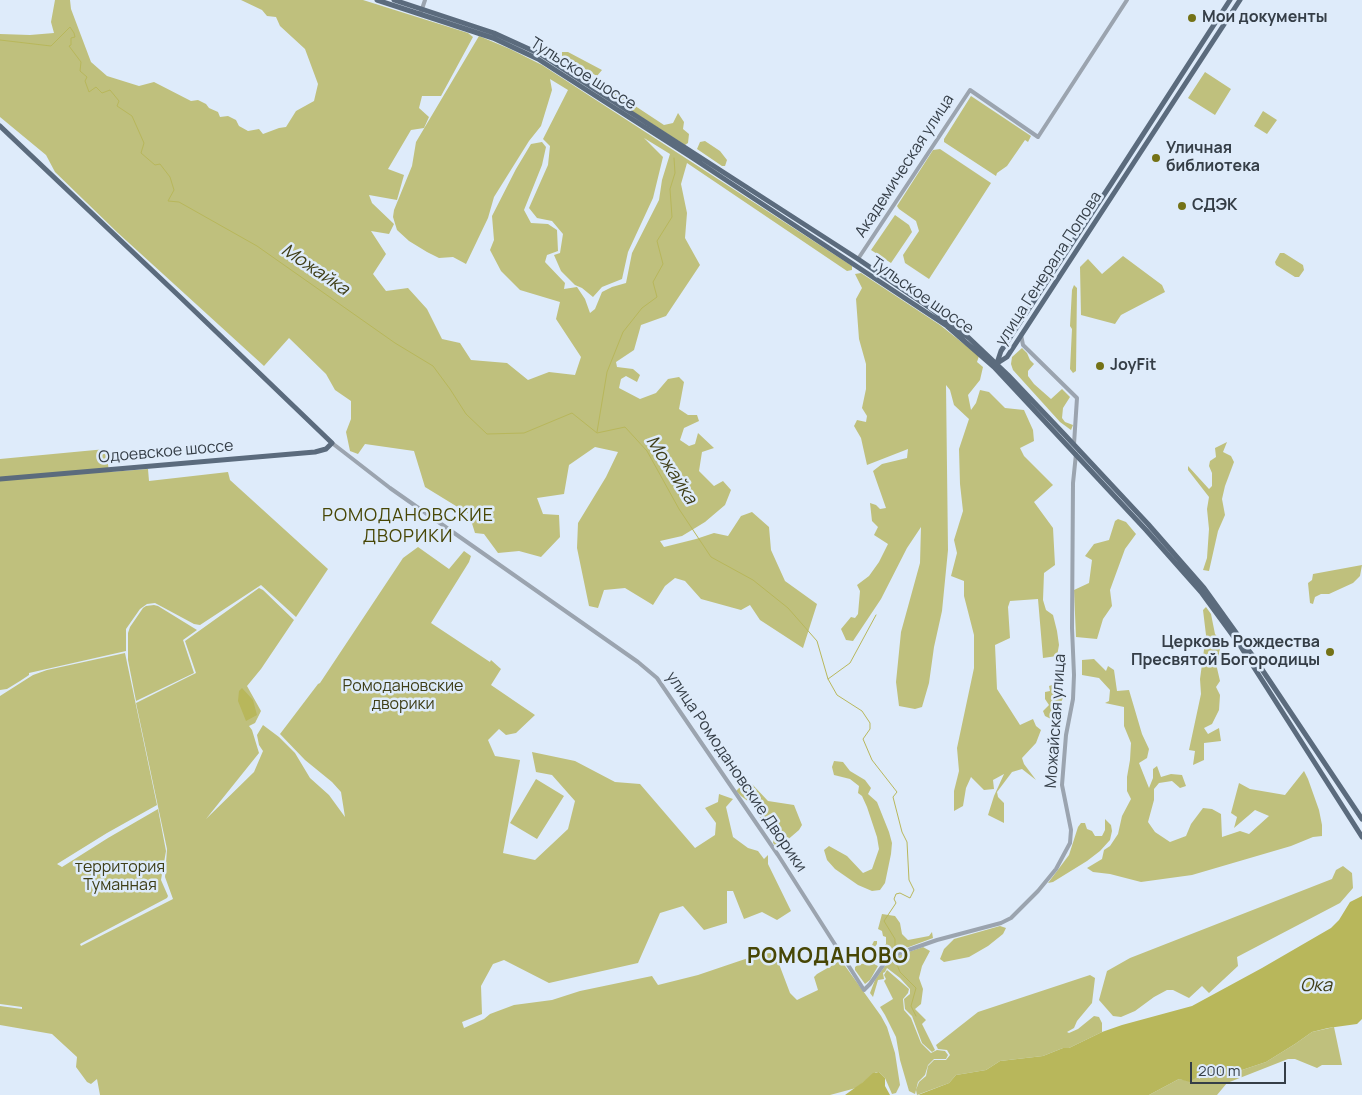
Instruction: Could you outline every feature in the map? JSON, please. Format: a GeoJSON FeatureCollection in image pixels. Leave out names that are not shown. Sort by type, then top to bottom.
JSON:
{"type":"FeatureCollection","features":[{"type":"Feature","properties":{"kind":"main road","name":"Тульское шоссе"},"geometry":{"type":"LineString","coordinates":[[377,0],[494,33],[540,54],[858,260],[950,322],[986,353],[1201,592],[1239,644],[1362,836]]}},
{"type":"Feature","properties":{"kind":"main road","name":"Тульское шоссе"},"geometry":{"type":"LineString","coordinates":[[394,0],[493,38],[538,59],[927,311],[1008,374],[1148,524],[1204,588],[1255,659],[1362,818]]}},
{"type":"Feature","properties":{"kind":"main road","name":"улица Генерала Попова"},"geometry":{"type":"LineString","coordinates":[[995,365],[1000,352],[1230,0]]}},
{"type":"Feature","properties":{"kind":"main road","name":"улица Генерала Попова"},"geometry":{"type":"LineString","coordinates":[[995,365],[1007,357],[1240,0]]}},
{"type":"Feature","properties":{"kind":"main road"},"geometry":{"type":"LineString","coordinates":[[0,126],[332,443]]}},
{"type":"Feature","properties":{"kind":"main road"},"geometry":{"type":"LineString","coordinates":[[1009,339],[1015,343]]}},
{"type":"Feature","properties":{"kind":"main road"},"geometry":{"type":"LineString","coordinates":[[986,353],[1000,352]]}},
{"type":"Feature","properties":{"kind":"main road"},"geometry":{"type":"LineString","coordinates":[[1007,357],[1004,366],[1008,374]]}},
{"type":"Feature","properties":{"kind":"main road","name":"Одоевское шоссе"},"geometry":{"type":"LineString","coordinates":[[0,479],[315,452],[326,450],[332,443]]}},
{"type":"Feature","properties":{"kind":"street"},"geometry":{"type":"LineString","coordinates":[[421,11],[425,0]]}},
{"type":"Feature","properties":{"kind":"street","name":"Академическая улица"},"geometry":{"type":"LineString","coordinates":[[858,260],[970,90],[1038,137],[1127,0]]}},
{"type":"Feature","properties":{"kind":"street"},"geometry":{"type":"LineString","coordinates":[[1021,335],[1023,346],[1077,398],[1074,444]]}},
{"type":"Feature","properties":{"kind":"street"},"geometry":{"type":"LineString","coordinates":[[1064,434],[1070,434],[1075,429]]}},
{"type":"Feature","properties":{"kind":"street","name":"улица Ромодановские Дворики"},"geometry":{"type":"LineString","coordinates":[[332,443],[394,491],[638,662],[657,678],[778,855],[864,990]]}},
{"type":"Feature","properties":{"kind":"street","name":"Можайская улица"},"geometry":{"type":"LineString","coordinates":[[864,990],[886,961],[894,955],[936,940],[1001,923],[1011,918],[1038,891],[1056,869],[1070,843],[1071,830],[1062,786],[1066,735],[1073,699],[1072,628],[1074,468],[1076,454]]}},
{"type":"Feature","properties":{"kind":"street"},"geometry":{"type":"LineString","coordinates":[[1074,468],[1078,464],[1085,464]]}},
{"type":"Feature","properties":{"kind":"green space"},"geometry":{"type":"Polygon","coordinates":[[[55,0],[70,0],[71,9],[91,62],[107,76],[139,86],[154,82],[191,101],[198,100],[206,104],[209,108],[218,112],[220,117],[228,116],[236,120],[239,126],[248,131],[259,129],[263,134],[286,127],[296,111],[314,101],[318,84],[305,49],[280,26],[276,17],[267,16],[262,10],[241,0],[363,0],[468,33],[473,37],[441,96],[422,96],[419,108],[429,117],[424,128],[411,130],[388,169],[404,175],[397,200],[369,195],[372,203],[394,224],[389,234],[371,231],[386,254],[373,274],[386,291],[408,288],[427,309],[442,339],[460,343],[471,360],[507,363],[528,380],[549,372],[575,375],[581,357],[556,319],[560,302],[520,290],[501,271],[490,250],[494,240],[492,216],[531,144],[542,142],[546,147],[542,165],[524,210],[531,223],[548,224],[557,230],[558,251],[547,255],[545,262],[565,283],[564,289],[577,287],[585,299],[590,313],[595,309],[602,292],[626,283],[632,253],[659,200],[662,180],[670,154],[644,138],[663,157],[653,198],[628,252],[622,279],[602,287],[593,297],[575,285],[561,271],[554,255],[560,253],[563,234],[552,221],[537,218],[529,208],[548,165],[550,146],[543,139],[568,90],[550,79],[552,90],[541,126],[529,141],[494,197],[488,218],[466,264],[453,257],[439,258],[409,241],[397,230],[393,217],[394,210],[412,166],[416,142],[479,36],[542,65],[852,266],[852,270],[847,271],[687,163],[681,184],[687,213],[685,238],[700,265],[666,316],[641,325],[634,350],[616,362],[617,367],[633,369],[640,375],[637,382],[626,376],[621,379],[619,388],[640,399],[656,393],[668,379],[679,377],[684,382],[679,409],[688,415],[697,415],[699,421],[684,428],[680,440],[689,446],[695,444],[698,433],[714,448],[702,452],[699,471],[714,486],[723,481],[731,490],[725,505],[705,522],[682,536],[660,541],[664,547],[714,533],[728,536],[741,516],[752,512],[769,527],[771,550],[785,581],[817,604],[803,648],[760,620],[750,605],[741,610],[701,599],[685,581],[675,578],[665,586],[653,605],[625,588],[604,590],[598,608],[589,606],[577,548],[578,523],[606,477],[618,452],[595,447],[569,465],[564,494],[537,498],[543,514],[559,515],[560,537],[541,557],[519,551],[498,553],[484,534],[475,533],[469,514],[425,487],[414,451],[365,444],[358,454],[350,451],[346,432],[351,419],[351,401],[335,390],[326,374],[289,338],[264,366],[118,233],[55,172],[46,155],[0,117],[0,34],[30,35],[54,33],[51,22],[55,0]]]}},
{"type":"Feature","properties":{"kind":"green space"},"geometry":{"type":"Polygon","coordinates":[[[562,52],[568,52],[602,70],[597,76],[562,56],[562,52]]]}},
{"type":"Feature","properties":{"kind":"green space"},"geometry":{"type":"Polygon","coordinates":[[[1205,72],[1231,89],[1215,115],[1188,98],[1205,72]]]}},
{"type":"Feature","properties":{"kind":"green space"},"geometry":{"type":"Polygon","coordinates":[[[608,91],[617,94],[664,125],[673,123],[678,113],[684,122],[683,129],[689,134],[688,143],[685,145],[610,97],[608,91]]]}},
{"type":"Feature","properties":{"kind":"green space"},"geometry":{"type":"Polygon","coordinates":[[[971,96],[1031,136],[1028,142],[1025,140],[1007,166],[997,173],[996,176],[944,142],[944,139],[971,96]]]}},
{"type":"Feature","properties":{"kind":"green space"},"geometry":{"type":"Polygon","coordinates":[[[1263,111],[1277,120],[1267,134],[1254,126],[1263,111]]]}},
{"type":"Feature","properties":{"kind":"green space"},"geometry":{"type":"Polygon","coordinates":[[[705,141],[720,151],[727,160],[725,166],[722,166],[697,149],[700,142],[705,141]]]}},
{"type":"Feature","properties":{"kind":"green space"},"geometry":{"type":"Polygon","coordinates":[[[940,149],[991,183],[929,279],[905,263],[903,255],[919,231],[916,221],[897,206],[933,150],[940,149]]]}},
{"type":"Feature","properties":{"kind":"green space"},"geometry":{"type":"Polygon","coordinates":[[[895,215],[909,225],[912,232],[891,263],[871,250],[895,215]]]}},
{"type":"Feature","properties":{"kind":"green space"},"geometry":{"type":"Polygon","coordinates":[[[1280,253],[1284,253],[1303,265],[1304,270],[1299,277],[1295,277],[1276,265],[1275,262],[1280,253]]]}},
{"type":"Feature","properties":{"kind":"green space"},"geometry":{"type":"Polygon","coordinates":[[[1123,256],[1162,285],[1165,292],[1121,315],[1115,324],[1081,315],[1080,267],[1088,259],[1102,274],[1123,256]]]}},
{"type":"Feature","properties":{"kind":"green space"},"geometry":{"type":"Polygon","coordinates":[[[861,273],[940,325],[979,356],[977,362],[983,367],[980,380],[968,395],[971,410],[976,403],[980,390],[989,392],[1005,408],[1024,410],[1033,430],[1034,441],[1020,448],[1024,456],[1053,485],[1034,502],[1053,528],[1055,565],[1044,573],[1043,600],[1046,610],[1053,615],[1057,631],[1059,645],[1057,656],[1043,658],[1038,599],[1010,601],[1008,607],[1010,638],[995,645],[997,689],[1020,725],[1033,719],[1036,726],[1041,730],[1036,743],[1022,758],[1024,764],[1036,780],[1022,769],[1012,772],[997,792],[998,797],[1004,803],[1004,823],[988,815],[1004,774],[993,780],[994,789],[984,790],[971,777],[966,788],[963,806],[954,811],[954,791],[959,771],[957,748],[974,668],[974,635],[964,596],[964,581],[951,576],[957,553],[954,540],[963,511],[959,449],[969,419],[954,405],[950,390],[946,385],[948,550],[942,611],[929,683],[922,707],[915,709],[899,706],[896,682],[901,632],[920,563],[921,527],[907,548],[881,599],[853,641],[846,640],[841,629],[851,617],[855,618],[858,614],[860,591],[857,585],[869,576],[888,544],[874,535],[878,527],[872,521],[870,503],[880,509],[886,508],[873,471],[882,464],[907,458],[908,449],[867,465],[861,438],[854,426],[857,420],[866,422],[867,416],[862,408],[866,389],[866,364],[859,339],[856,299],[862,288],[855,274],[861,273]]]}},
{"type":"Feature","properties":{"kind":"green space"},"geometry":{"type":"Polygon","coordinates":[[[1074,285],[1077,288],[1076,371],[1073,373],[1070,369],[1072,329],[1070,326],[1072,290],[1074,285]]]}},
{"type":"Feature","properties":{"kind":"green space"},"geometry":{"type":"Polygon","coordinates":[[[1022,348],[1034,364],[1028,371],[1028,376],[1034,384],[1051,399],[1062,389],[1070,397],[1063,408],[1062,418],[1065,422],[1073,425],[1071,430],[1060,422],[1013,370],[1011,364],[1012,357],[1022,348]]]}},
{"type":"Feature","properties":{"kind":"green space"},"geometry":{"type":"Polygon","coordinates":[[[1227,442],[1223,452],[1231,456],[1234,462],[1222,499],[1225,515],[1218,531],[1209,571],[1203,570],[1207,558],[1209,529],[1207,509],[1209,497],[1188,470],[1188,466],[1209,489],[1212,486],[1210,461],[1216,457],[1215,448],[1227,442]]]}},
{"type":"Feature","properties":{"kind":"green space"},"geometry":{"type":"Polygon","coordinates":[[[106,449],[109,472],[148,469],[149,481],[228,472],[230,480],[328,569],[296,617],[261,585],[200,625],[194,624],[155,603],[147,604],[140,609],[126,629],[126,651],[29,673],[29,675],[7,689],[0,690],[0,459],[106,449]]]}},
{"type":"Feature","properties":{"kind":"green space"},"geometry":{"type":"Polygon","coordinates":[[[1118,519],[1126,522],[1136,534],[1125,549],[1110,590],[1112,606],[1103,619],[1097,639],[1076,637],[1074,590],[1089,583],[1092,560],[1085,556],[1094,544],[1109,540],[1115,521],[1118,519]]]}},
{"type":"Feature","properties":{"kind":"green space"},"geometry":{"type":"Polygon","coordinates":[[[418,547],[449,569],[464,551],[471,556],[431,623],[490,662],[491,660],[501,669],[491,685],[535,715],[516,733],[506,735],[499,729],[488,740],[495,756],[520,760],[503,853],[535,860],[568,829],[575,801],[552,775],[536,772],[532,752],[575,761],[615,782],[640,784],[695,848],[715,835],[716,823],[705,808],[718,802],[719,794],[733,799],[726,807],[733,837],[748,848],[758,851],[764,859],[768,855],[768,864],[791,911],[777,920],[762,912],[744,919],[733,891],[727,891],[727,923],[704,930],[683,906],[660,913],[638,963],[549,983],[504,960],[493,964],[481,986],[482,1014],[462,1022],[464,1028],[484,1019],[490,1014],[514,1005],[552,1000],[580,991],[652,976],[658,985],[698,975],[760,954],[770,953],[776,956],[790,993],[797,1000],[818,990],[814,977],[838,962],[843,963],[887,1027],[895,1053],[900,1085],[896,1093],[892,1094],[885,1078],[879,1072],[876,1072],[856,1088],[830,1095],[100,1095],[97,1079],[91,1084],[87,1082],[76,1067],[77,1057],[52,1034],[0,1025],[0,1006],[22,1009],[22,1007],[0,1004],[0,696],[33,675],[47,670],[125,653],[157,805],[57,864],[62,867],[158,809],[166,851],[161,880],[168,896],[80,944],[81,946],[173,899],[165,877],[167,849],[136,703],[196,673],[185,641],[259,588],[294,620],[261,669],[247,686],[261,711],[255,723],[249,726],[259,753],[206,819],[254,772],[263,751],[259,745],[257,735],[263,725],[279,737],[295,753],[310,778],[329,795],[345,817],[341,792],[305,760],[280,734],[320,683],[403,558],[418,547]]]}},
{"type":"Feature","properties":{"kind":"green space"},"geometry":{"type":"Polygon","coordinates":[[[1362,565],[1360,576],[1353,583],[1329,594],[1321,594],[1315,597],[1313,604],[1310,603],[1308,583],[1312,580],[1313,574],[1362,565]]]}},
{"type":"Feature","properties":{"kind":"green space"},"geometry":{"type":"Polygon","coordinates":[[[154,605],[197,630],[183,640],[194,673],[136,701],[128,660],[128,633],[143,608],[154,605]]]}},
{"type":"Feature","properties":{"kind":"green space"},"geometry":{"type":"Polygon","coordinates":[[[1206,607],[1211,614],[1215,634],[1221,641],[1217,668],[1220,681],[1216,687],[1220,695],[1219,710],[1212,724],[1204,728],[1208,734],[1219,728],[1221,741],[1204,743],[1204,760],[1193,765],[1195,751],[1189,750],[1201,694],[1200,679],[1206,635],[1203,610],[1206,607]]]}},
{"type":"Feature","properties":{"kind":"green space"},"geometry":{"type":"Polygon","coordinates":[[[1094,659],[1106,671],[1108,666],[1114,670],[1117,691],[1129,690],[1142,734],[1149,749],[1147,758],[1139,763],[1149,788],[1153,778],[1153,769],[1157,766],[1161,777],[1171,774],[1182,775],[1186,786],[1180,788],[1172,781],[1159,783],[1154,789],[1154,800],[1148,822],[1155,832],[1170,842],[1186,836],[1191,824],[1203,808],[1212,809],[1221,814],[1222,837],[1240,831],[1249,834],[1269,816],[1255,810],[1234,828],[1237,817],[1231,813],[1239,783],[1250,789],[1285,795],[1304,771],[1319,810],[1322,836],[1313,837],[1291,846],[1192,875],[1141,882],[1110,874],[1093,872],[1087,868],[1102,859],[1104,850],[1110,846],[1118,834],[1122,816],[1131,799],[1127,791],[1127,777],[1131,743],[1124,726],[1124,707],[1105,703],[1109,701],[1110,690],[1099,678],[1082,675],[1082,660],[1094,659]]]}},
{"type":"Feature","properties":{"kind":"green space"},"geometry":{"type":"Polygon","coordinates":[[[1052,685],[1063,698],[1055,708],[1060,715],[1059,719],[1055,721],[1045,716],[1043,711],[1049,705],[1045,699],[1045,692],[1050,691],[1049,686],[1052,685]]]}},
{"type":"Feature","properties":{"kind":"green space"},"geometry":{"type":"Polygon","coordinates":[[[834,761],[843,762],[850,771],[865,780],[871,788],[868,794],[877,802],[889,832],[892,843],[891,854],[885,883],[880,890],[872,891],[858,885],[835,869],[827,860],[824,850],[829,846],[847,856],[863,873],[872,869],[879,849],[867,807],[862,796],[858,793],[859,786],[850,779],[834,775],[832,767],[834,761]]]}},
{"type":"Feature","properties":{"kind":"green space"},"geometry":{"type":"Polygon","coordinates":[[[536,779],[564,796],[537,839],[510,823],[536,779]]]}},
{"type":"Feature","properties":{"kind":"green space"},"geometry":{"type":"Polygon","coordinates":[[[743,784],[752,784],[768,801],[794,805],[802,825],[799,830],[778,848],[773,843],[774,838],[780,835],[780,828],[776,823],[768,826],[760,818],[757,808],[736,791],[743,784]]]}},
{"type":"Feature","properties":{"kind":"green space"},"geometry":{"type":"Polygon","coordinates":[[[1105,819],[1111,825],[1110,840],[1087,861],[1053,882],[1048,883],[1069,855],[1081,823],[1085,823],[1087,829],[1092,831],[1095,836],[1102,836],[1105,830],[1105,819]]]}},
{"type":"Feature","properties":{"kind":"green space"},"geometry":{"type":"Polygon","coordinates":[[[1343,866],[1352,873],[1353,888],[1340,903],[1237,957],[1238,966],[1209,993],[1202,986],[1189,998],[1173,990],[1167,990],[1135,1011],[1121,1017],[1113,1016],[1099,1000],[1107,971],[1130,958],[1332,879],[1336,870],[1343,866]]]}},
{"type":"Feature","properties":{"kind":"green space"},"geometry":{"type":"Polygon","coordinates":[[[882,914],[895,916],[900,923],[902,934],[908,940],[929,936],[932,932],[933,938],[890,954],[882,955],[879,957],[883,960],[881,962],[874,960],[872,957],[873,951],[870,949],[874,941],[877,941],[874,948],[878,954],[883,951],[883,946],[886,944],[886,937],[878,929],[882,914]]]}},
{"type":"Feature","properties":{"kind":"green space"},"geometry":{"type":"Polygon","coordinates":[[[1000,926],[1006,928],[1003,934],[988,946],[969,957],[944,962],[940,959],[944,949],[954,939],[1000,926]]]}},
{"type":"Feature","properties":{"kind":"green space"},"geometry":{"type":"Polygon","coordinates":[[[923,947],[930,951],[922,966],[919,978],[923,989],[921,1004],[915,1009],[926,1020],[922,1024],[935,1050],[932,1052],[922,1043],[912,1016],[905,1009],[904,999],[910,994],[910,989],[900,978],[887,968],[883,973],[884,979],[878,980],[873,997],[870,993],[875,980],[891,960],[923,947]]]}},
{"type":"Feature","properties":{"kind":"green space"},"geometry":{"type":"Polygon","coordinates":[[[872,963],[878,966],[870,980],[865,984],[855,970],[855,967],[859,964],[872,963]]]}},
{"type":"Feature","properties":{"kind":"green space"},"geometry":{"type":"Polygon","coordinates":[[[887,970],[909,989],[903,999],[904,1010],[911,1018],[921,1043],[931,1053],[937,1050],[945,1051],[948,1055],[946,1059],[934,1059],[928,1065],[925,1075],[918,1082],[915,1094],[909,1091],[896,1037],[880,1007],[893,999],[884,981],[886,979],[884,975],[887,970]]]}},
{"type":"Feature","properties":{"kind":"green space"},"geometry":{"type":"Polygon","coordinates":[[[1090,975],[1095,978],[1092,1003],[1077,1021],[1074,1028],[1067,1032],[1078,1029],[1094,1016],[1099,1017],[1102,1023],[1102,1032],[1069,1048],[1063,1048],[1043,1056],[1000,1061],[986,1070],[956,1075],[949,1083],[917,1095],[916,1090],[919,1082],[926,1076],[928,1066],[934,1060],[946,1060],[950,1055],[947,1050],[938,1049],[936,1045],[978,1012],[1090,975]]]}},
{"type":"Feature","properties":{"kind":"green space"},"geometry":{"type":"Polygon","coordinates":[[[1334,1027],[1342,1065],[1322,1065],[1317,1068],[1295,1059],[1288,1059],[1227,1083],[1217,1095],[1149,1095],[1179,1079],[1191,1081],[1211,1068],[1224,1067],[1239,1071],[1266,1062],[1312,1032],[1334,1027]]]}},
{"type":"Feature","properties":{"kind":"water"},"geometry":{"type":"Polygon","coordinates":[[[242,688],[253,700],[257,715],[246,721],[238,701],[239,691],[242,688]]]}},
{"type":"Feature","properties":{"kind":"water","name":"Ока"},"geometry":{"type":"Polygon","coordinates":[[[1362,896],[1362,1019],[1357,1024],[1312,1032],[1266,1062],[1230,1072],[1224,1067],[1211,1068],[1190,1082],[1179,1079],[1149,1095],[918,1095],[949,1083],[956,1075],[986,1070],[1000,1061],[1043,1056],[1063,1048],[1069,1048],[1102,1032],[1122,1025],[1192,1006],[1331,928],[1339,920],[1350,902],[1362,896]]]}},
{"type":"Feature","properties":{"kind":"water"},"geometry":{"type":"Polygon","coordinates":[[[879,1072],[885,1078],[885,1086],[890,1095],[845,1095],[873,1073],[879,1072]]]}},
{"type":"Feature","properties":{"kind":"waterway","name":"Можайка"},"geometry":{"type":"LineString","coordinates":[[0,40],[51,46],[70,27],[75,37],[71,38],[71,45],[69,46],[81,62],[80,71],[87,77],[85,81],[89,92],[96,87],[102,93],[110,90],[119,101],[117,106],[132,116],[144,143],[141,153],[155,165],[160,164],[170,177],[174,190],[168,201],[179,202],[257,246],[395,343],[433,366],[466,414],[487,434],[524,433],[572,413],[597,433],[625,427],[647,451],[679,509],[711,557],[753,580],[788,608],[817,641],[828,679]]}},
{"type":"Feature","properties":{"kind":"waterway"},"geometry":{"type":"LineString","coordinates":[[597,432],[607,372],[623,332],[642,308],[657,297],[653,282],[663,264],[657,241],[672,217],[670,189],[675,173],[674,158]]}},
{"type":"Feature","properties":{"kind":"waterway"},"geometry":{"type":"LineString","coordinates":[[876,615],[850,663],[828,679],[837,695],[862,711],[870,723],[870,729],[863,739],[872,760],[897,792],[893,797],[902,832],[907,842],[909,880],[914,890],[910,898],[900,893],[896,894],[894,899],[896,903],[884,921],[895,939],[895,949]]}},
{"type":"Feature","properties":{"kind":"waterway"},"geometry":{"type":"LineString","coordinates":[[895,960],[900,972],[916,988],[911,1006],[916,1016]]}},
{"type":"Feature","properties":{"kind":"place","name":"Мои документы"},"geometry":{"type":"Point","coordinates":[1192,18]}},
{"type":"Feature","properties":{"kind":"place","name":"Уличная библиотека"},"geometry":{"type":"Point","coordinates":[1156,158]}},
{"type":"Feature","properties":{"kind":"place","name":"СДЭК"},"geometry":{"type":"Point","coordinates":[1182,206]}},
{"type":"Feature","properties":{"kind":"place","name":"JoyFit"},"geometry":{"type":"Point","coordinates":[1100,366]}},
{"type":"Feature","properties":{"kind":"place","name":"Церковь Рождества Пресвятой Богородицы"},"geometry":{"type":"Point","coordinates":[1330,652]}},
{"type":"Feature","properties":{"kind":"district","name":"РОМОДАНОВСКИЕ ДВОРИКИ"},"geometry":{"type":"Point","coordinates":[408,526]}},
{"type":"Feature","properties":{"kind":"district","name":"РОМОДАНОВО"},"geometry":{"type":"Point","coordinates":[828,957]}},
{"type":"Feature","properties":{"kind":"park label","name":"Ромодановские дворики"},"geometry":{"type":"Point","coordinates":[403,696]}},
{"type":"Feature","properties":{"kind":"park label","name":"территория Туманная"},"geometry":{"type":"Point","coordinates":[120,877]}}]}
